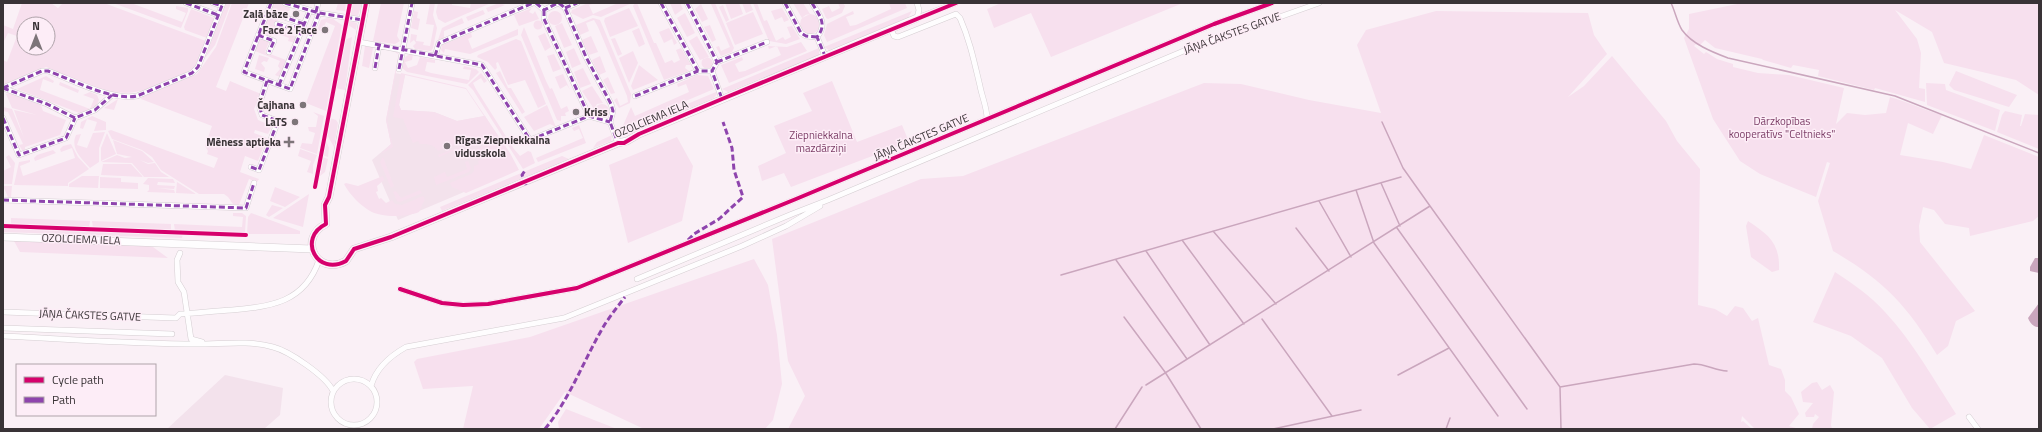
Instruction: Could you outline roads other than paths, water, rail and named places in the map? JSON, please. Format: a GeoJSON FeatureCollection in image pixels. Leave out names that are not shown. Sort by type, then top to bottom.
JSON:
{"type":"FeatureCollection","features":[{"type":"Feature","properties":{"kind":"street"},"geometry":{"type":"LineString","coordinates":[[186,3],[218,15]]}},
{"type":"Feature","properties":{"kind":"street"},"geometry":{"type":"LineString","coordinates":[[3,88],[42,71],[48,71],[112,94],[128,98],[136,96],[192,73],[200,66],[222,5],[213,3]]}},
{"type":"Feature","properties":{"kind":"street"},"geometry":{"type":"LineString","coordinates":[[271,3],[244,72],[290,90],[317,12],[318,3]]}},
{"type":"Feature","properties":{"kind":"street"},"geometry":{"type":"LineString","coordinates":[[285,3],[317,12],[363,20]]}},
{"type":"Feature","properties":{"kind":"street"},"geometry":{"type":"LineString","coordinates":[[188,313],[262,308],[276,304],[299,292],[309,281],[319,260],[312,249],[311,243],[315,232],[326,224],[325,205],[329,197],[366,3]]}},
{"type":"Feature","properties":{"kind":"street"},"geometry":{"type":"LineString","coordinates":[[399,69],[412,3]]}},
{"type":"Feature","properties":{"kind":"street"},"geometry":{"type":"LineString","coordinates":[[435,56],[439,42],[535,3],[544,10]]}},
{"type":"Feature","properties":{"kind":"street"},"geometry":{"type":"LineString","coordinates":[[544,10],[558,3],[565,8],[586,58],[611,104],[613,111],[610,122],[618,143]]}},
{"type":"Feature","properties":{"kind":"street"},"geometry":{"type":"LineString","coordinates":[[565,8],[577,3]]}},
{"type":"Feature","properties":{"kind":"street"},"geometry":{"type":"LineString","coordinates":[[661,3],[698,71]]}},
{"type":"Feature","properties":{"kind":"street"},"geometry":{"type":"LineString","coordinates":[[687,3],[717,62]]}},
{"type":"Feature","properties":{"kind":"street"},"geometry":{"type":"LineString","coordinates":[[785,3],[801,33],[806,36],[817,37]]}},
{"type":"Feature","properties":{"kind":"street"},"geometry":{"type":"LineString","coordinates":[[812,3],[823,22],[822,28],[817,37]]}},
{"type":"Feature","properties":{"kind":"street"},"geometry":{"type":"LineString","coordinates":[[917,3],[919,10],[917,18]]}},
{"type":"Feature","properties":{"kind":"street","name":"OZOLCIEMA IELA"},"geometry":{"type":"LineString","coordinates":[[319,260],[331,265],[341,264],[350,257],[354,249],[391,237],[618,143],[625,137],[637,135],[956,3]]}},
{"type":"Feature","properties":{"kind":"street","name":"JĀŅA ČAKSTES GATVE"},"geometry":{"type":"LineString","coordinates":[[400,289],[442,303],[462,305],[488,304],[577,288],[733,225],[1214,24],[1272,3]]}},
{"type":"Feature","properties":{"kind":"street","name":"JĀŅA ČAKSTES GATVE"},"geometry":{"type":"LineString","coordinates":[[636,279],[1186,50],[1319,3]]}},
{"type":"Feature","properties":{"kind":"street"},"geometry":{"type":"LineString","coordinates":[[279,86],[310,10]]}},
{"type":"Feature","properties":{"kind":"street"},"geometry":{"type":"LineString","coordinates":[[544,10],[544,18],[589,116]]}},
{"type":"Feature","properties":{"kind":"street"},"geometry":{"type":"LineString","coordinates":[[891,29],[894,36],[898,37],[956,14],[960,18],[973,52],[987,119]]}},
{"type":"Feature","properties":{"kind":"street"},"geometry":{"type":"LineString","coordinates":[[282,16],[304,24]]}},
{"type":"Feature","properties":{"kind":"street"},"geometry":{"type":"LineString","coordinates":[[277,24],[290,28],[304,24]]}},
{"type":"Feature","properties":{"kind":"street"},"geometry":{"type":"LineString","coordinates":[[258,35],[274,41],[269,52]]}},
{"type":"Feature","properties":{"kind":"street"},"geometry":{"type":"LineString","coordinates":[[817,37],[825,56]]}},
{"type":"Feature","properties":{"kind":"street"},"geometry":{"type":"LineString","coordinates":[[359,42],[403,49],[482,65],[530,140],[589,116],[610,122]]}},
{"type":"Feature","properties":{"kind":"street"},"geometry":{"type":"LineString","coordinates":[[722,99],[712,72],[717,62],[767,42]]}},
{"type":"Feature","properties":{"kind":"street"},"geometry":{"type":"LineString","coordinates":[[375,68],[379,45]]}},
{"type":"Feature","properties":{"kind":"street"},"geometry":{"type":"LineString","coordinates":[[636,96],[698,71],[712,72]]}},
{"type":"Feature","properties":{"kind":"street"},"geometry":{"type":"LineString","coordinates":[[251,167],[259,170],[278,121],[262,115],[259,104],[268,81]]}},
{"type":"Feature","properties":{"kind":"street"},"geometry":{"type":"LineString","coordinates":[[3,88],[47,104],[75,118]]}},
{"type":"Feature","properties":{"kind":"street"},"geometry":{"type":"LineString","coordinates":[[3,118],[19,154],[66,138],[75,118],[95,110],[112,94]]}},
{"type":"Feature","properties":{"kind":"street"},"geometry":{"type":"LineString","coordinates":[[4,199],[246,208],[254,183]]}},
{"type":"Feature","properties":{"kind":"street"},"geometry":{"type":"LineString","coordinates":[[371,386],[378,370],[392,356],[406,347],[564,318],[748,243],[786,226],[828,200]]}},
{"type":"Feature","properties":{"kind":"street","name":"OZOLCIEMA IELA"},"geometry":{"type":"LineString","coordinates":[[3,236],[312,249]]}},
{"type":"Feature","properties":{"kind":"street"},"geometry":{"type":"LineString","coordinates":[[180,253],[177,260],[178,282],[184,292],[191,339],[207,343]]}},
{"type":"Feature","properties":{"kind":"street","name":"JĀŅA ČAKSTES GATVE"},"geometry":{"type":"LineString","coordinates":[[3,312],[176,318],[180,314],[188,313]]}},
{"type":"Feature","properties":{"kind":"street","name":"JĀŅA ČAKSTES GATVE"},"geometry":{"type":"LineString","coordinates":[[3,328],[172,334]]}},
{"type":"Feature","properties":{"kind":"street"},"geometry":{"type":"LineString","coordinates":[[3,336],[200,344],[256,343],[280,349],[297,358],[327,382],[333,391]]}},
{"type":"Feature","properties":{"kind":"street"},"geometry":{"type":"LineString","coordinates":[[351,379],[362,380],[371,386],[375,392],[377,404],[372,416],[362,426],[350,427],[343,423],[334,415],[330,403],[333,391],[341,382],[351,379]]}},
{"type":"Feature","properties":{"kind":"street"},"geometry":{"type":"LineString","coordinates":[[1968,418],[1978,429]]}},
{"type":"Feature","properties":{"kind":"waterway"},"geometry":{"type":"LineString","coordinates":[[1671,3],[1680,27],[1686,35],[1703,47],[1715,53],[1728,58],[1895,96],[2039,153]]}},
{"type":"Feature","properties":{"kind":"waterway"},"geometry":{"type":"LineString","coordinates":[[1146,385],[1430,206],[1403,168],[1382,122]]}},
{"type":"Feature","properties":{"kind":"waterway"},"geometry":{"type":"LineString","coordinates":[[1061,275],[1401,177]]}},
{"type":"Feature","properties":{"kind":"waterway"},"geometry":{"type":"LineString","coordinates":[[1381,183],[1400,226]]}},
{"type":"Feature","properties":{"kind":"waterway"},"geometry":{"type":"LineString","coordinates":[[1356,190],[1374,243],[1498,416]]}},
{"type":"Feature","properties":{"kind":"waterway"},"geometry":{"type":"LineString","coordinates":[[1319,201],[1351,257]]}},
{"type":"Feature","properties":{"kind":"waterway"},"geometry":{"type":"LineString","coordinates":[[1430,206],[1560,387],[1561,429]]}},
{"type":"Feature","properties":{"kind":"waterway"},"geometry":{"type":"LineString","coordinates":[[1296,228],[1329,271]]}},
{"type":"Feature","properties":{"kind":"waterway"},"geometry":{"type":"LineString","coordinates":[[1397,228],[1527,409]]}},
{"type":"Feature","properties":{"kind":"waterway"},"geometry":{"type":"LineString","coordinates":[[1213,231],[1276,304]]}},
{"type":"Feature","properties":{"kind":"waterway"},"geometry":{"type":"LineString","coordinates":[[1182,240],[1244,324]]}},
{"type":"Feature","properties":{"kind":"waterway"},"geometry":{"type":"LineString","coordinates":[[1146,251],[1210,345]]}},
{"type":"Feature","properties":{"kind":"waterway"},"geometry":{"type":"LineString","coordinates":[[1116,260],[1187,359]]}},
{"type":"Feature","properties":{"kind":"waterway"},"geometry":{"type":"LineString","coordinates":[[1124,317],[1165,372],[1201,429]]}},
{"type":"Feature","properties":{"kind":"waterway"},"geometry":{"type":"LineString","coordinates":[[1262,319],[1332,416]]}},
{"type":"Feature","properties":{"kind":"waterway"},"geometry":{"type":"LineString","coordinates":[[1398,375],[1449,348]]}},
{"type":"Feature","properties":{"kind":"waterway"},"geometry":{"type":"LineString","coordinates":[[1560,387],[1694,364],[1727,371]]}},
{"type":"Feature","properties":{"kind":"waterway"},"geometry":{"type":"LineString","coordinates":[[1115,429],[1142,387]]}},
{"type":"Feature","properties":{"kind":"waterway"},"geometry":{"type":"LineString","coordinates":[[1273,429],[1361,410]]}},
{"type":"Feature","properties":{"kind":"waterway"},"geometry":{"type":"LineString","coordinates":[[1446,429],[1450,418]]}},
{"type":"Feature","properties":{"kind":"place","name":"Zaļā bāze"},"geometry":{"type":"Point","coordinates":[296,14]}},
{"type":"Feature","properties":{"kind":"place","name":"Face 2 Face"},"geometry":{"type":"Point","coordinates":[325,30]}},
{"type":"Feature","properties":{"kind":"place","name":"Čajhana"},"geometry":{"type":"Point","coordinates":[303,105]}},
{"type":"Feature","properties":{"kind":"place","name":"Kriss"},"geometry":{"type":"Point","coordinates":[576,112]}},
{"type":"Feature","properties":{"kind":"place","name":"LaTS"},"geometry":{"type":"Point","coordinates":[295,122]}},
{"type":"Feature","properties":{"kind":"place","name":"Mēness aptieka"},"geometry":{"type":"Point","coordinates":[289,142]}},
{"type":"Feature","properties":{"kind":"place","name":"Rīgas Ziepniekkalna vidusskola"},"geometry":{"type":"Point","coordinates":[447,146]}},
{"type":"Feature","properties":{"kind":"park label","name":"Dārzkopības kooperatīvs \"Celtnieks\""},"geometry":{"type":"Point","coordinates":[1782,127]}},
{"type":"Feature","properties":{"kind":"park label","name":"Ziepniekkalna mazdārziņi"},"geometry":{"type":"Point","coordinates":[821,141]}}]}
